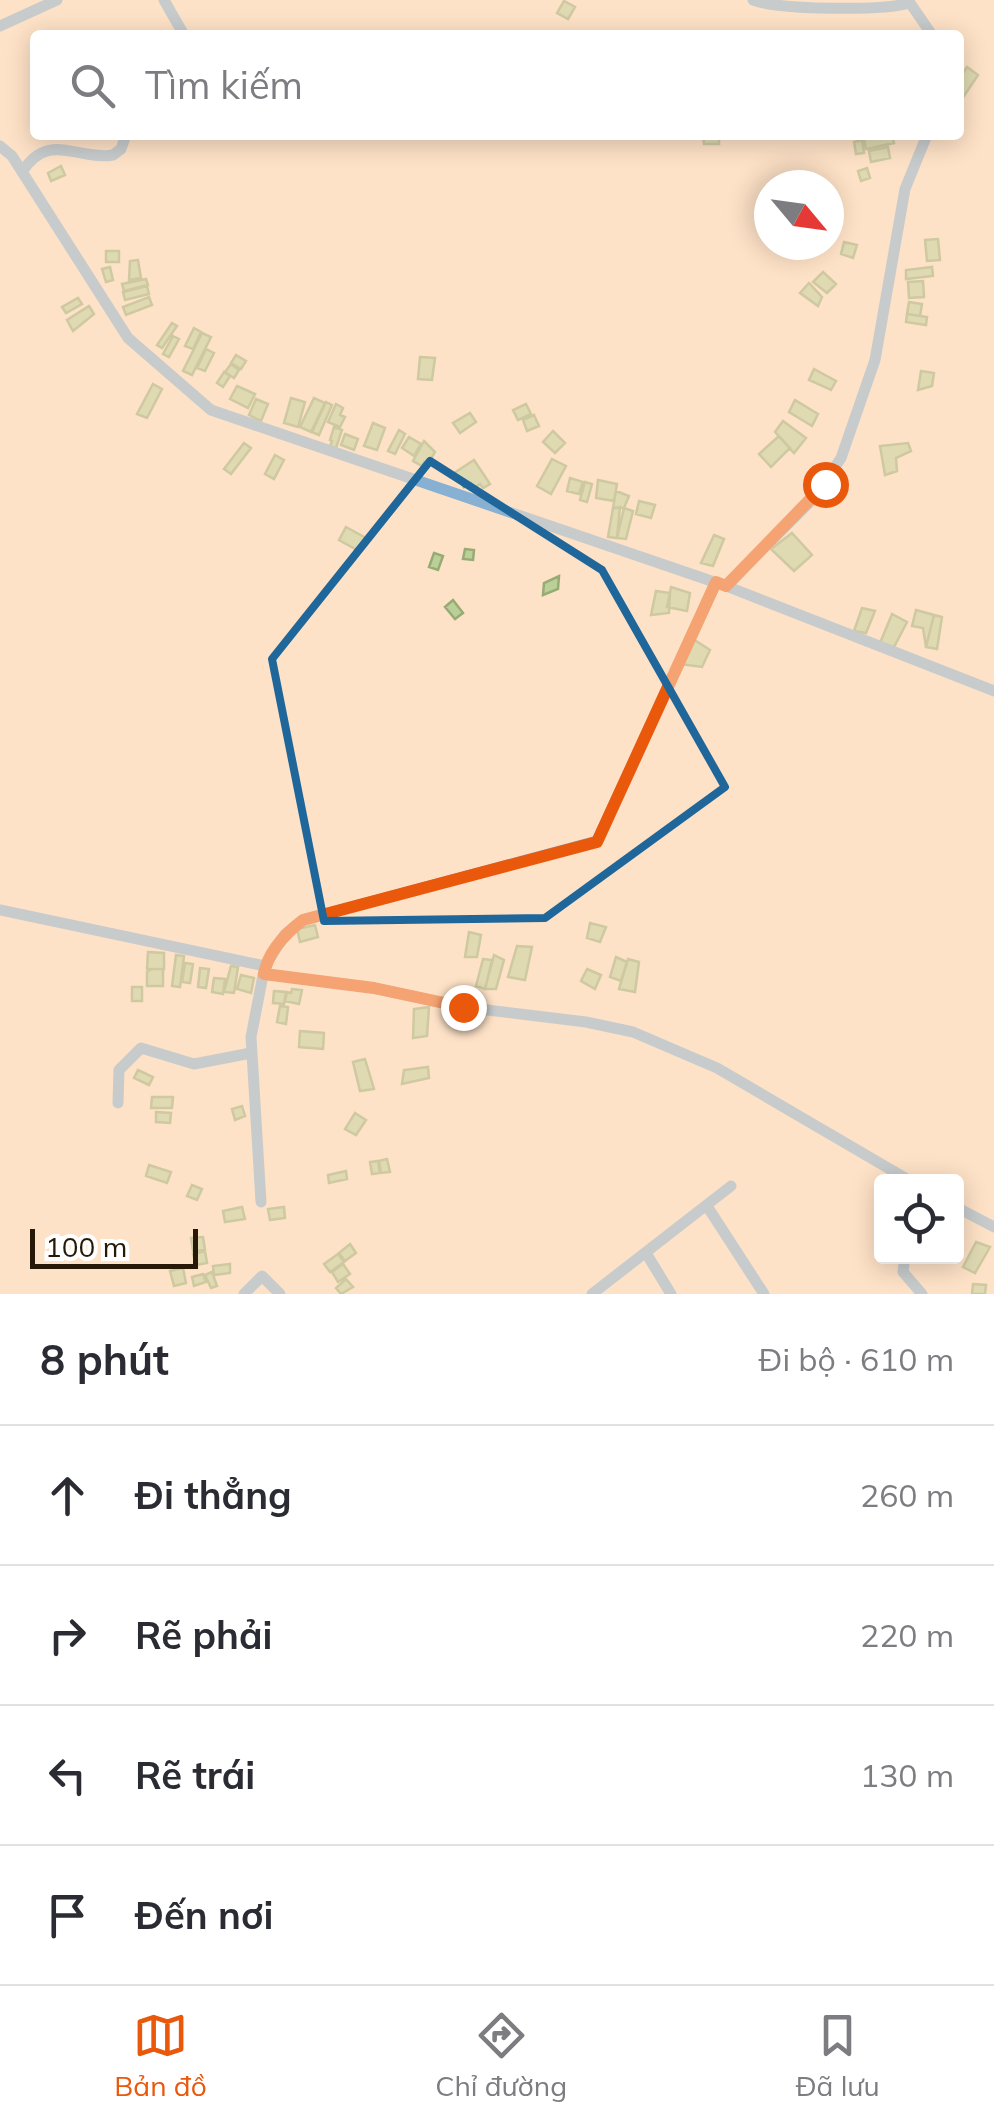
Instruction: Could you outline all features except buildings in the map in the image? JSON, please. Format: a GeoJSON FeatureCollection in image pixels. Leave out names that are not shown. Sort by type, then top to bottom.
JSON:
{"type":"FeatureCollection","features":[{"type":"Feature","properties":{"kind":"street"},"geometry":{"type":"LineString","coordinates":[[0,26],[57,0]]}},
{"type":"Feature","properties":{"kind":"street"},"geometry":{"type":"LineString","coordinates":[[164,0],[181,30]]}},
{"type":"Feature","properties":{"kind":"street"},"geometry":{"type":"LineString","coordinates":[[753,0],[787,7],[886,8],[909,1],[929,30]]}},
{"type":"Feature","properties":{"kind":"street"},"geometry":{"type":"LineString","coordinates":[[22,172],[47,150],[113,156],[124,140]]}},
{"type":"Feature","properties":{"kind":"street"},"geometry":{"type":"LineString","coordinates":[[261,1202],[252,1053],[254,1012],[264,970],[285,934],[303,920],[597,842],[721,584],[814,497],[841,458],[876,360],[901,205],[924,140]]}},
{"type":"Feature","properties":{"kind":"street"},"geometry":{"type":"LineString","coordinates":[[0,146],[22,172],[128,338],[212,410],[721,584],[994,691]]}},
{"type":"Feature","properties":{"kind":"street"},"geometry":{"type":"LineString","coordinates":[[0,910],[264,970],[463,1007],[586,1022],[633,1032],[717,1068],[898,1174]]}},
{"type":"Feature","properties":{"kind":"street"},"geometry":{"type":"LineString","coordinates":[[118,1103],[119,1070],[141,1048],[194,1064],[252,1053]]}},
{"type":"Feature","properties":{"kind":"street"},"geometry":{"type":"LineString","coordinates":[[592,1294],[730,1186]]}},
{"type":"Feature","properties":{"kind":"street"},"geometry":{"type":"LineString","coordinates":[[706,1206],[764,1294]]}},
{"type":"Feature","properties":{"kind":"street"},"geometry":{"type":"LineString","coordinates":[[964,1211],[994,1227]]}},
{"type":"Feature","properties":{"kind":"street"},"geometry":{"type":"LineString","coordinates":[[646,1252],[671,1294]]}},
{"type":"Feature","properties":{"kind":"street"},"geometry":{"type":"LineString","coordinates":[[904,1264],[903,1272],[922,1294]]}},
{"type":"Feature","properties":{"kind":"street"},"geometry":{"type":"LineString","coordinates":[[244,1294],[262,1276],[280,1294]]}},
{"type":"Feature","properties":{"kind":"highlighted area"},"geometry":{"type":"Polygon","coordinates":[[[430,461],[602,570],[725,787],[545,918],[324,921],[272,659],[430,461]]]}},
{"type":"Feature","properties":{"kind":"route"},"geometry":{"type":"LineString","coordinates":[[463,1007],[374,988],[264,974],[265,966],[285,934],[303,920],[597,842],[716,582],[726,586],[825,484]]}}]}
